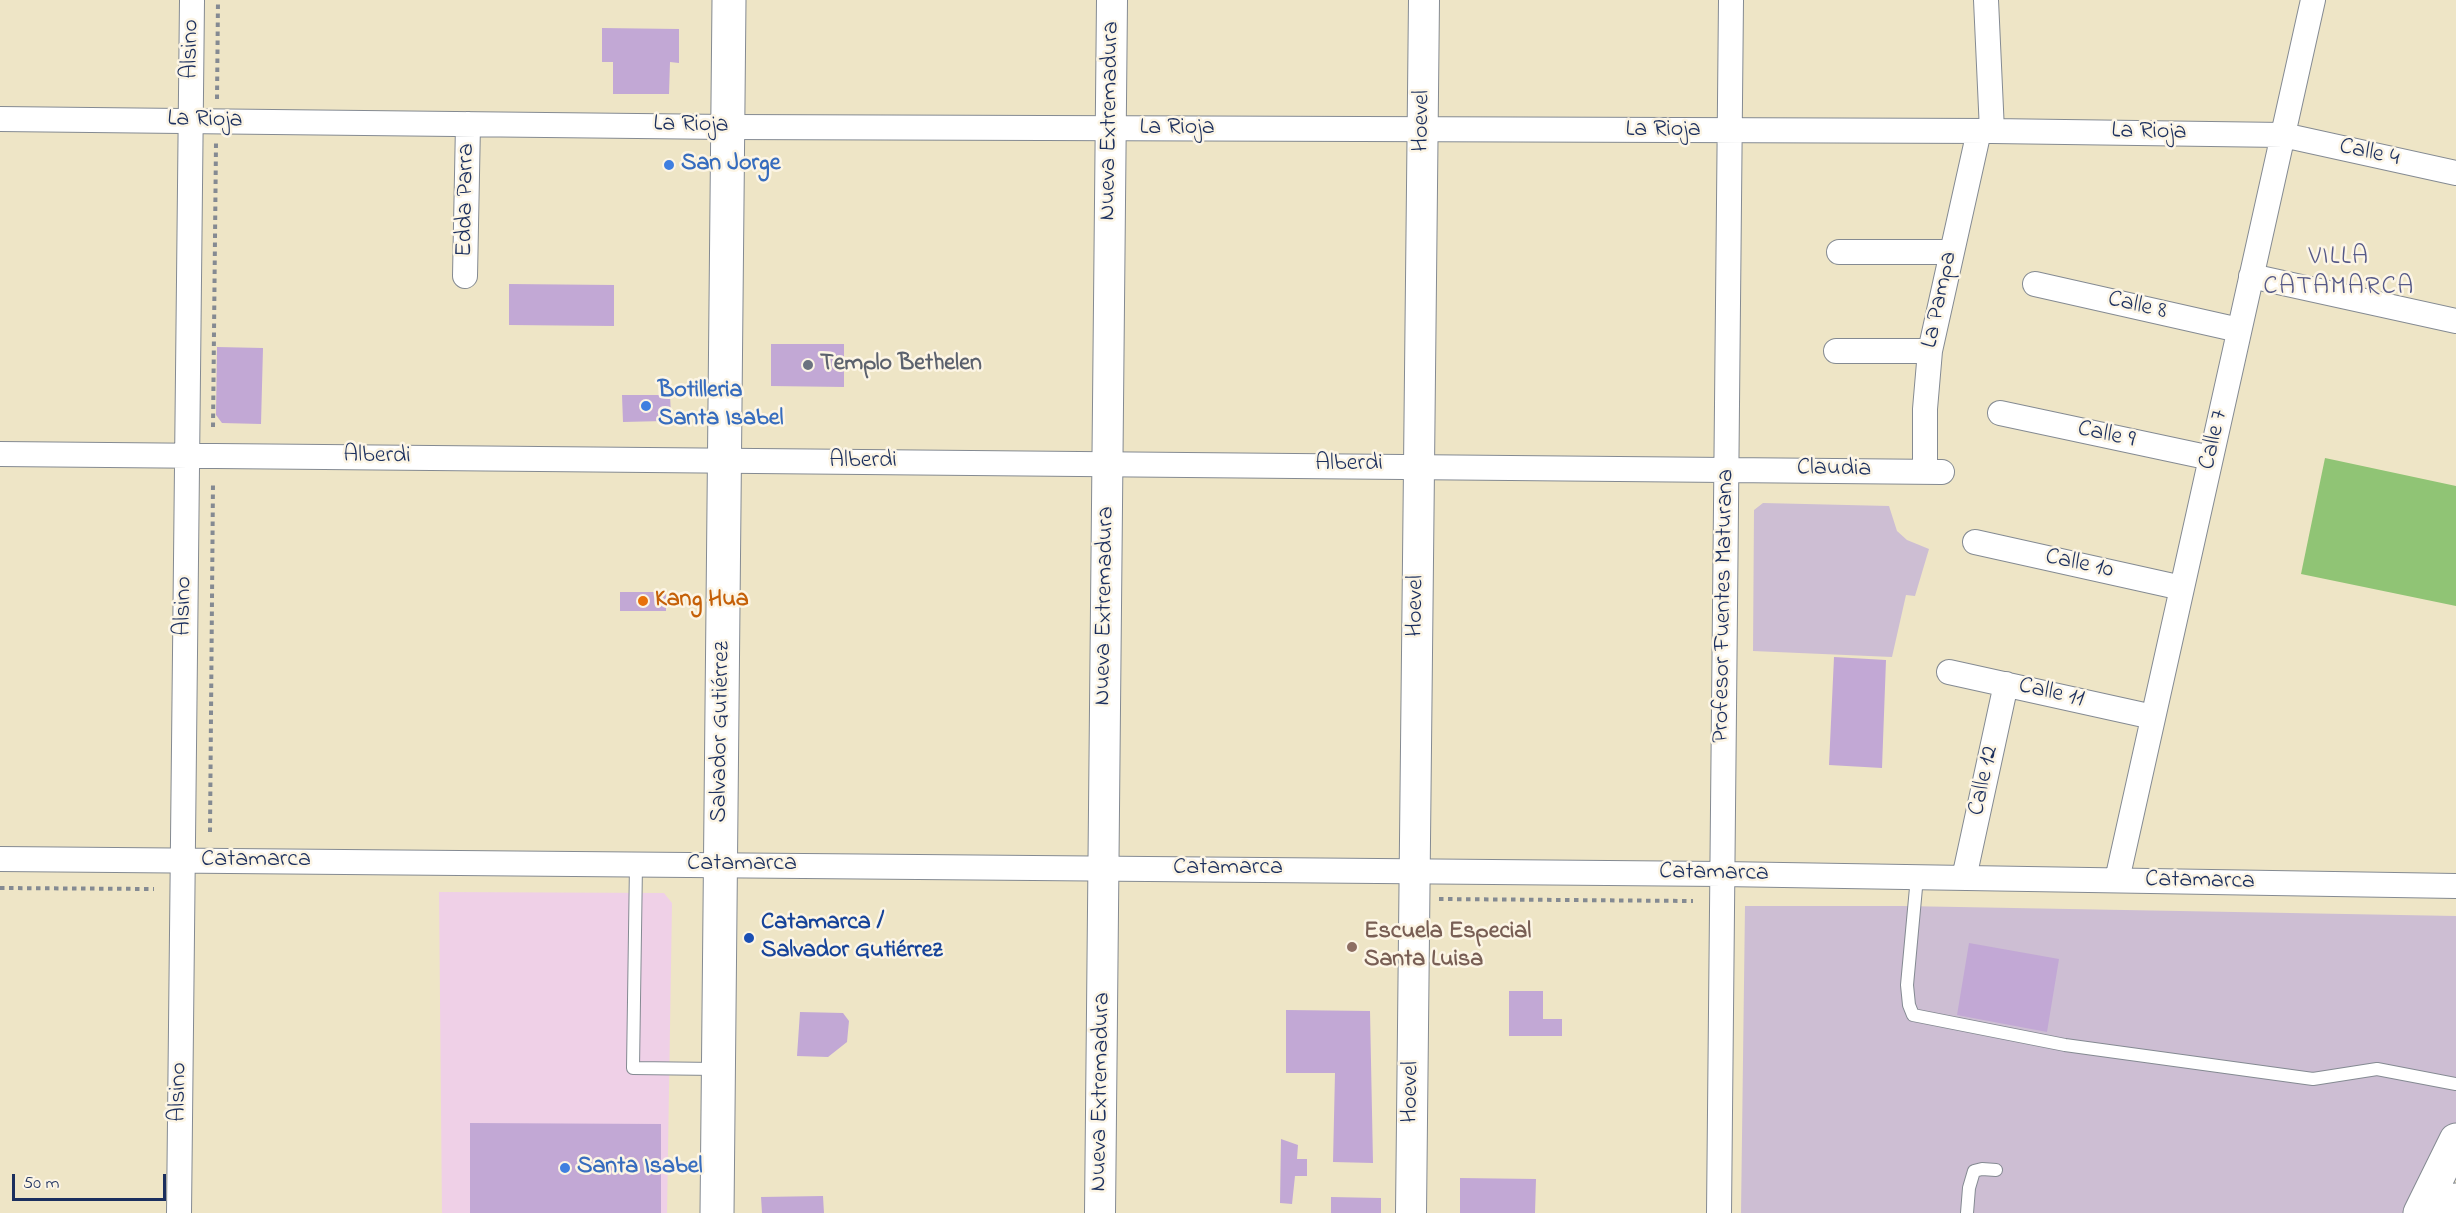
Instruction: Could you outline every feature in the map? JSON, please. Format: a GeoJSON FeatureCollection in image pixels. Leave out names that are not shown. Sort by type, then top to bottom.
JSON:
{"type":"FeatureCollection","features":[{"type":"Feature","properties":{"kind":"main road","name":"Salvador Gutiérrez"},"geometry":{"type":"LineString","coordinates":[[717,1213],[729,0]]}},
{"type":"Feature","properties":{"kind":"main road"},"geometry":{"type":"LineString","coordinates":[[2420,1213],[2456,1140]]}},
{"type":"Feature","properties":{"kind":"main road"},"geometry":{"type":"LineString","coordinates":[[2450,1213],[2456,1200]]}},
{"type":"Feature","properties":{"kind":"street","name":"Alsino"},"geometry":{"type":"LineString","coordinates":[[179,1213],[192,0]]}},
{"type":"Feature","properties":{"kind":"street","name":"Nueva Extremadura"},"geometry":{"type":"LineString","coordinates":[[1100,1213],[1112,0]]}},
{"type":"Feature","properties":{"kind":"street","name":"Hoevel"},"geometry":{"type":"LineString","coordinates":[[1411,1213],[1424,0]]}},
{"type":"Feature","properties":{"kind":"street","name":"Profesor Fuentes Maturana"},"geometry":{"type":"LineString","coordinates":[[1719,1213],[1731,0]]}},
{"type":"Feature","properties":{"kind":"street","name":"La Pampa"},"geometry":{"type":"LineString","coordinates":[[1933,472],[1925,409],[1930,351],[1951,252],[1985,131],[1986,0]]}},
{"type":"Feature","properties":{"kind":"street","name":"Calle 7"},"geometry":{"type":"LineString","coordinates":[[2117,880],[2313,0]]}},
{"type":"Feature","properties":{"kind":"street","name":"La Rioja"},"geometry":{"type":"LineString","coordinates":[[0,119],[728,127],[1985,131],[2283,135]]}},
{"type":"Feature","properties":{"kind":"street","name":"Edda Parra"},"geometry":{"type":"LineString","coordinates":[[465,276],[468,124]]}},
{"type":"Feature","properties":{"kind":"street","name":"Calle 4"},"geometry":{"type":"LineString","coordinates":[[2283,135],[2456,173]]}},
{"type":"Feature","properties":{"kind":"street"},"geometry":{"type":"LineString","coordinates":[[1839,252],[1951,252]]}},
{"type":"Feature","properties":{"kind":"street"},"geometry":{"type":"LineString","coordinates":[[2251,276],[2456,321]]}},
{"type":"Feature","properties":{"kind":"street","name":"Calle 8"},"geometry":{"type":"LineString","coordinates":[[2035,284],[2239,330]]}},
{"type":"Feature","properties":{"kind":"street"},"geometry":{"type":"LineString","coordinates":[[1836,351],[1930,351]]}},
{"type":"Feature","properties":{"kind":"street","name":"Calle 9"},"geometry":{"type":"LineString","coordinates":[[2001,413],[2211,458]]}},
{"type":"Feature","properties":{"kind":"street","name":"Alberdi"},"geometry":{"type":"LineString","coordinates":[[0,454],[1108,465],[1726,468]]}},
{"type":"Feature","properties":{"kind":"street","name":"Claudia"},"geometry":{"type":"LineString","coordinates":[[1726,468],[1933,472]]}},
{"type":"Feature","properties":{"kind":"street","name":"Calle 10"},"geometry":{"type":"LineString","coordinates":[[1975,542],[2182,588]]}},
{"type":"Feature","properties":{"kind":"street","name":"Calle 11"},"geometry":{"type":"LineString","coordinates":[[1949,672],[2153,717]]}},
{"type":"Feature","properties":{"kind":"street","name":"Calle 12"},"geometry":{"type":"LineString","coordinates":[[1964,878],[2006,684]]}},
{"type":"Feature","properties":{"kind":"street","name":"Catamarca"},"geometry":{"type":"LineString","coordinates":[[0,859],[1722,874],[2456,886]]}},
{"type":"Feature","properties":{"kind":"lane"},"geometry":{"type":"LineString","coordinates":[[636,864],[633,1068],[718,1069]]}},
{"type":"Feature","properties":{"kind":"lane"},"geometry":{"type":"LineString","coordinates":[[1917,877],[1907,985],[1909,1005],[1913,1016],[2065,1045],[2313,1079],[2377,1069],[2456,1084]]}},
{"type":"Feature","properties":{"kind":"lane"},"geometry":{"type":"LineString","coordinates":[[1967,1213],[1969,1188],[1974,1171],[1996,1170]]}},
{"type":"Feature","properties":{"kind":"path"},"geometry":{"type":"LineString","coordinates":[[213,427],[218,0]]}},
{"type":"Feature","properties":{"kind":"path"},"geometry":{"type":"LineString","coordinates":[[210,832],[213,483]]}},
{"type":"Feature","properties":{"kind":"path"},"geometry":{"type":"LineString","coordinates":[[0,888],[154,889]]}},
{"type":"Feature","properties":{"kind":"path"},"geometry":{"type":"LineString","coordinates":[[1439,898],[1694,901]]}},
{"type":"Feature","properties":{"kind":"shaded area"},"geometry":{"type":"Polygon","coordinates":[[[1763,503],[1889,506],[1897,531],[1907,540],[1929,549],[1915,596],[1906,595],[1892,657],[1753,651],[1754,510],[1763,503]]]}},
{"type":"Feature","properties":{"kind":"shaded area"},"geometry":{"type":"Polygon","coordinates":[[[439,892],[664,893],[672,903],[667,1213],[442,1213],[439,892]]]}},
{"type":"Feature","properties":{"kind":"shaded area"},"geometry":{"type":"Polygon","coordinates":[[[1745,906],[1903,906],[2456,916],[2456,1130],[2416,1213],[1741,1213],[1745,906]]]}},
{"type":"Feature","properties":{"kind":"green space"},"geometry":{"type":"Polygon","coordinates":[[[2325,458],[2456,486],[2456,606],[2301,574],[2325,458]]]}},
{"type":"Feature","properties":{"kind":"building"},"geometry":{"type":"Polygon","coordinates":[[[602,28],[679,29],[679,63],[670,62],[669,94],[613,94],[613,62],[602,62],[602,28]]]}},
{"type":"Feature","properties":{"kind":"building"},"geometry":{"type":"Polygon","coordinates":[[[509,284],[614,285],[614,326],[509,325],[509,284]]]}},
{"type":"Feature","properties":{"kind":"building","name":"Templo Bethelen"},"geometry":{"type":"Polygon","coordinates":[[[771,344],[844,344],[844,387],[771,386],[771,344]]]}},
{"type":"Feature","properties":{"kind":"building"},"geometry":{"type":"Polygon","coordinates":[[[217,347],[263,348],[261,424],[222,423],[216,415],[217,347]]]}},
{"type":"Feature","properties":{"kind":"building","name":"Botilleria Santa Isabel"},"geometry":{"type":"Polygon","coordinates":[[[622,395],[670,395],[671,416],[664,421],[623,422],[622,395]]]}},
{"type":"Feature","properties":{"kind":"building","name":"Kang Hua"},"geometry":{"type":"Polygon","coordinates":[[[620,592],[666,592],[666,611],[620,611],[620,592]]]}},
{"type":"Feature","properties":{"kind":"building"},"geometry":{"type":"Polygon","coordinates":[[[1834,657],[1886,660],[1882,768],[1829,765],[1834,657]]]}},
{"type":"Feature","properties":{"kind":"building"},"geometry":{"type":"Polygon","coordinates":[[[1969,943],[2059,959],[2047,1032],[1957,1015],[1969,943]]]}},
{"type":"Feature","properties":{"kind":"building"},"geometry":{"type":"Polygon","coordinates":[[[1509,991],[1543,991],[1543,1019],[1562,1019],[1562,1036],[1509,1036],[1509,991]]]}},
{"type":"Feature","properties":{"kind":"building"},"geometry":{"type":"Polygon","coordinates":[[[1286,1010],[1370,1011],[1373,1163],[1333,1162],[1335,1073],[1286,1073],[1286,1010]]]}},
{"type":"Feature","properties":{"kind":"building"},"geometry":{"type":"Polygon","coordinates":[[[800,1012],[843,1013],[849,1021],[847,1042],[828,1057],[797,1056],[800,1012]]]}},
{"type":"Feature","properties":{"kind":"building","name":"Santa Isabel"},"geometry":{"type":"Polygon","coordinates":[[[470,1123],[661,1124],[661,1213],[470,1213],[470,1123]]]}},
{"type":"Feature","properties":{"kind":"building"},"geometry":{"type":"Polygon","coordinates":[[[1281,1139],[1298,1145],[1297,1159],[1307,1159],[1307,1176],[1295,1176],[1292,1204],[1280,1203],[1281,1139]]]}},
{"type":"Feature","properties":{"kind":"building"},"geometry":{"type":"Polygon","coordinates":[[[1460,1178],[1536,1179],[1535,1213],[1460,1213],[1460,1178]]]}},
{"type":"Feature","properties":{"kind":"building"},"geometry":{"type":"Polygon","coordinates":[[[823,1196],[824,1213],[762,1213],[761,1197],[823,1196]]]}},
{"type":"Feature","properties":{"kind":"building"},"geometry":{"type":"Polygon","coordinates":[[[1331,1197],[1381,1198],[1381,1213],[1331,1213],[1331,1197]]]}},
{"type":"Feature","properties":{"kind":"place","name":"San Jorge"},"geometry":{"type":"Point","coordinates":[669,165]}},
{"type":"Feature","properties":{"kind":"place","name":"Templo Bethelen"},"geometry":{"type":"Point","coordinates":[808,365]}},
{"type":"Feature","properties":{"kind":"place","name":"Botilleria Santa Isabel"},"geometry":{"type":"Point","coordinates":[646,406]}},
{"type":"Feature","properties":{"kind":"place","name":"Kang Hua"},"geometry":{"type":"Point","coordinates":[643,601]}},
{"type":"Feature","properties":{"kind":"place","name":"Catamarca / Salvador Gutiérrez"},"geometry":{"type":"Point","coordinates":[749,938]}},
{"type":"Feature","properties":{"kind":"place","name":"Escuela Especial Santa Luisa"},"geometry":{"type":"Point","coordinates":[1352,947]}},
{"type":"Feature","properties":{"kind":"place","name":"Santa Isabel"},"geometry":{"type":"Point","coordinates":[565,1168]}},
{"type":"Feature","properties":{"kind":"district","name":"VILLA CATAMARCA"},"geometry":{"type":"Point","coordinates":[2339,274]}}]}
